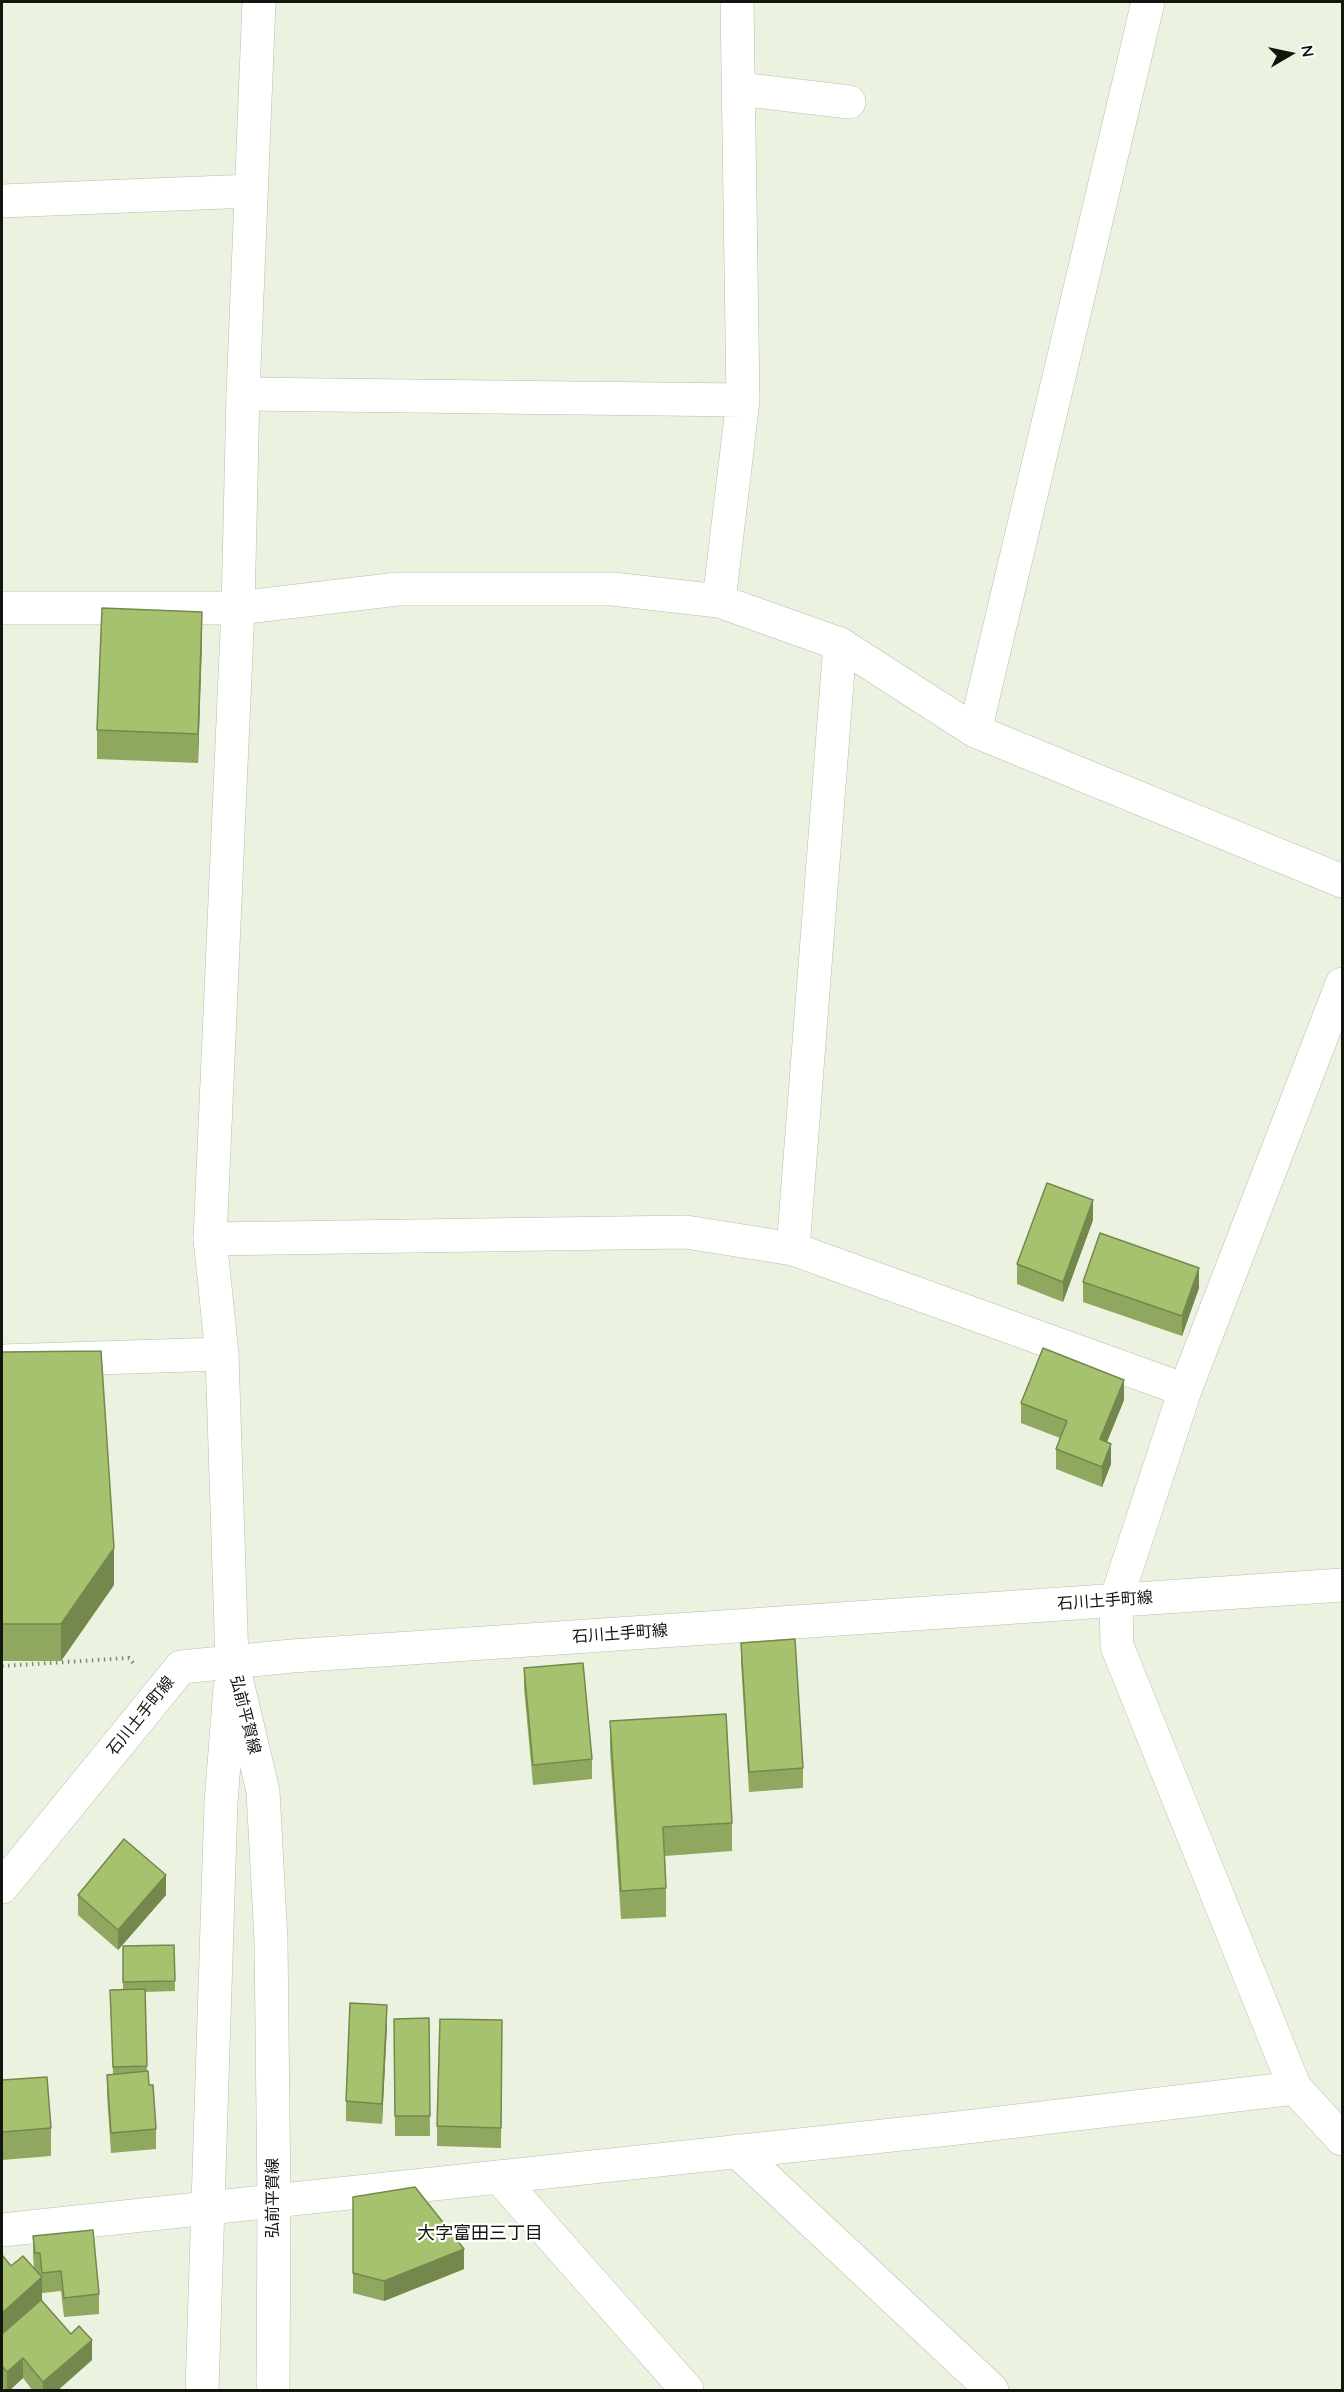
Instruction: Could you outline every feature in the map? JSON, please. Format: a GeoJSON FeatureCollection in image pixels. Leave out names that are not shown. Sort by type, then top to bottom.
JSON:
{"type":"FeatureCollection","features":[{"type":"Feature","properties":{"kind":"street"},"geometry":{"type":"LineString","coordinates":[[232,1661],[222,1354],[210,1239],[238,608],[243,394],[259,2]]}},
{"type":"Feature","properties":{"kind":"street"},"geometry":{"type":"LineString","coordinates":[[719,602],[743,400],[737,2]]}},
{"type":"Feature","properties":{"kind":"street"},"geometry":{"type":"LineString","coordinates":[[975,731],[1148,2]]}},
{"type":"Feature","properties":{"kind":"street"},"geometry":{"type":"LineString","coordinates":[[739,89],[849,102]]}},
{"type":"Feature","properties":{"kind":"street"},"geometry":{"type":"LineString","coordinates":[[2,201],[251,191]]}},
{"type":"Feature","properties":{"kind":"street"},"geometry":{"type":"LineString","coordinates":[[243,394],[743,400]]}},
{"type":"Feature","properties":{"kind":"street"},"geometry":{"type":"LineString","coordinates":[[2,608],[238,608],[398,589],[613,589],[719,602],[840,644],[975,731],[1342,881]]}},
{"type":"Feature","properties":{"kind":"street"},"geometry":{"type":"LineString","coordinates":[[793,1249],[840,644]]}},
{"type":"Feature","properties":{"kind":"street"},"geometry":{"type":"LineString","coordinates":[[1342,984],[1185,1390],[1116,1600],[1117,1646],[1295,2088],[1342,2139]]}},
{"type":"Feature","properties":{"kind":"street"},"geometry":{"type":"LineString","coordinates":[[210,1239],[686,1233],[793,1249],[1185,1390]]}},
{"type":"Feature","properties":{"kind":"street"},"geometry":{"type":"LineString","coordinates":[[2,1361],[222,1354]]}},
{"type":"Feature","properties":{"kind":"street","name":"石川土手町線"},"geometry":{"type":"LineString","coordinates":[[2,1887],[181,1667],[232,1661],[1342,1585]]}},
{"type":"Feature","properties":{"kind":"street","name":"弘前平賀線"},"geometry":{"type":"LineString","coordinates":[[232,1661],[263,1791],[271,1941],[274,2201],[273,2391]]}},
{"type":"Feature","properties":{"kind":"street","name":"弘前平賀線"},"geometry":{"type":"LineString","coordinates":[[202,2391],[221,1802],[232,1661]]}},
{"type":"Feature","properties":{"kind":"street"},"geometry":{"type":"LineString","coordinates":[[2,2230],[1295,2088]]}},
{"type":"Feature","properties":{"kind":"street"},"geometry":{"type":"LineString","coordinates":[[737,2151],[992,2391]]}},
{"type":"Feature","properties":{"kind":"street"},"geometry":{"type":"LineString","coordinates":[[499,2177],[687,2391]]}},
{"type":"Feature","properties":{"kind":"path"},"geometry":{"type":"LineString","coordinates":[[2,1666],[129,1658],[140,1670]]}},
{"type":"Feature","properties":{"kind":"building"},"geometry":{"type":"Polygon","coordinates":[[[102,608],[202,612],[198,734],[97,730],[102,608]]]}},
{"type":"Feature","properties":{"kind":"building"},"geometry":{"type":"Polygon","coordinates":[[[1047,1183],[1093,1200],[1063,1282],[1017,1264],[1047,1183]]]}},
{"type":"Feature","properties":{"kind":"building"},"geometry":{"type":"Polygon","coordinates":[[[1100,1233],[1199,1268],[1182,1316],[1083,1282],[1100,1233]]]}},
{"type":"Feature","properties":{"kind":"building"},"geometry":{"type":"Polygon","coordinates":[[[1043,1348],[1124,1380],[1100,1439],[1111,1444],[1102,1467],[1056,1449],[1067,1421],[1021,1403],[1043,1348]]]}},
{"type":"Feature","properties":{"kind":"building"},"geometry":{"type":"Polygon","coordinates":[[[101,1351],[114,1548],[61,1624],[2,1624],[2,1352],[101,1351]]]}},
{"type":"Feature","properties":{"kind":"building"},"geometry":{"type":"Polygon","coordinates":[[[795,1639],[803,1768],[749,1772],[741,1643],[795,1639]]]}},
{"type":"Feature","properties":{"kind":"building"},"geometry":{"type":"Polygon","coordinates":[[[583,1663],[592,1759],[533,1765],[524,1668],[583,1663]]]}},
{"type":"Feature","properties":{"kind":"building"},"geometry":{"type":"Polygon","coordinates":[[[726,1714],[732,1823],[663,1827],[666,1888],[621,1891],[610,1721],[726,1714]]]}},
{"type":"Feature","properties":{"kind":"building"},"geometry":{"type":"Polygon","coordinates":[[[124,1839],[166,1875],[118,1930],[78,1895],[124,1839]]]}},
{"type":"Feature","properties":{"kind":"building"},"geometry":{"type":"Polygon","coordinates":[[[174,1945],[175,1981],[123,1982],[123,1946],[174,1945]]]}},
{"type":"Feature","properties":{"kind":"building"},"geometry":{"type":"Polygon","coordinates":[[[145,1989],[147,2066],[113,2067],[110,1990],[145,1989]]]}},
{"type":"Feature","properties":{"kind":"building"},"geometry":{"type":"Polygon","coordinates":[[[350,2003],[387,2005],[382,2104],[346,2101],[350,2003]]]}},
{"type":"Feature","properties":{"kind":"building"},"geometry":{"type":"Polygon","coordinates":[[[429,2018],[430,2116],[395,2116],[394,2019],[429,2018]]]}},
{"type":"Feature","properties":{"kind":"building"},"geometry":{"type":"Polygon","coordinates":[[[440,2019],[502,2020],[501,2128],[437,2126],[440,2019]]]}},
{"type":"Feature","properties":{"kind":"building"},"geometry":{"type":"Polygon","coordinates":[[[148,2071],[149,2085],[153,2085],[156,2129],[111,2133],[107,2075],[148,2071]]]}},
{"type":"Feature","properties":{"kind":"building"},"geometry":{"type":"Polygon","coordinates":[[[47,2077],[51,2128],[2,2132],[2,2080],[47,2077]]]}},
{"type":"Feature","properties":{"kind":"building"},"geometry":{"type":"Polygon","coordinates":[[[415,2187],[464,2249],[384,2281],[353,2273],[353,2197],[415,2187]]]}},
{"type":"Feature","properties":{"kind":"building"},"geometry":{"type":"Polygon","coordinates":[[[93,2230],[99,2294],[64,2298],[61,2271],[42,2273],[40,2253],[35,2253],[33,2236],[93,2230]]]}},
{"type":"Feature","properties":{"kind":"building"},"geometry":{"type":"Polygon","coordinates":[[[2,2255],[11,2266],[23,2256],[42,2277],[2,2313],[2,2255]]]}},
{"type":"Feature","properties":{"kind":"building"},"geometry":{"type":"Polygon","coordinates":[[[41,2300],[71,2334],[79,2326],[92,2340],[43,2382],[23,2358],[7,2372],[2,2366],[2,2334],[41,2300]]]}},
{"type":"Feature","properties":{"kind":"district","name":"大字富田三丁目"},"geometry":{"type":"Point","coordinates":[480,2234]}}]}
